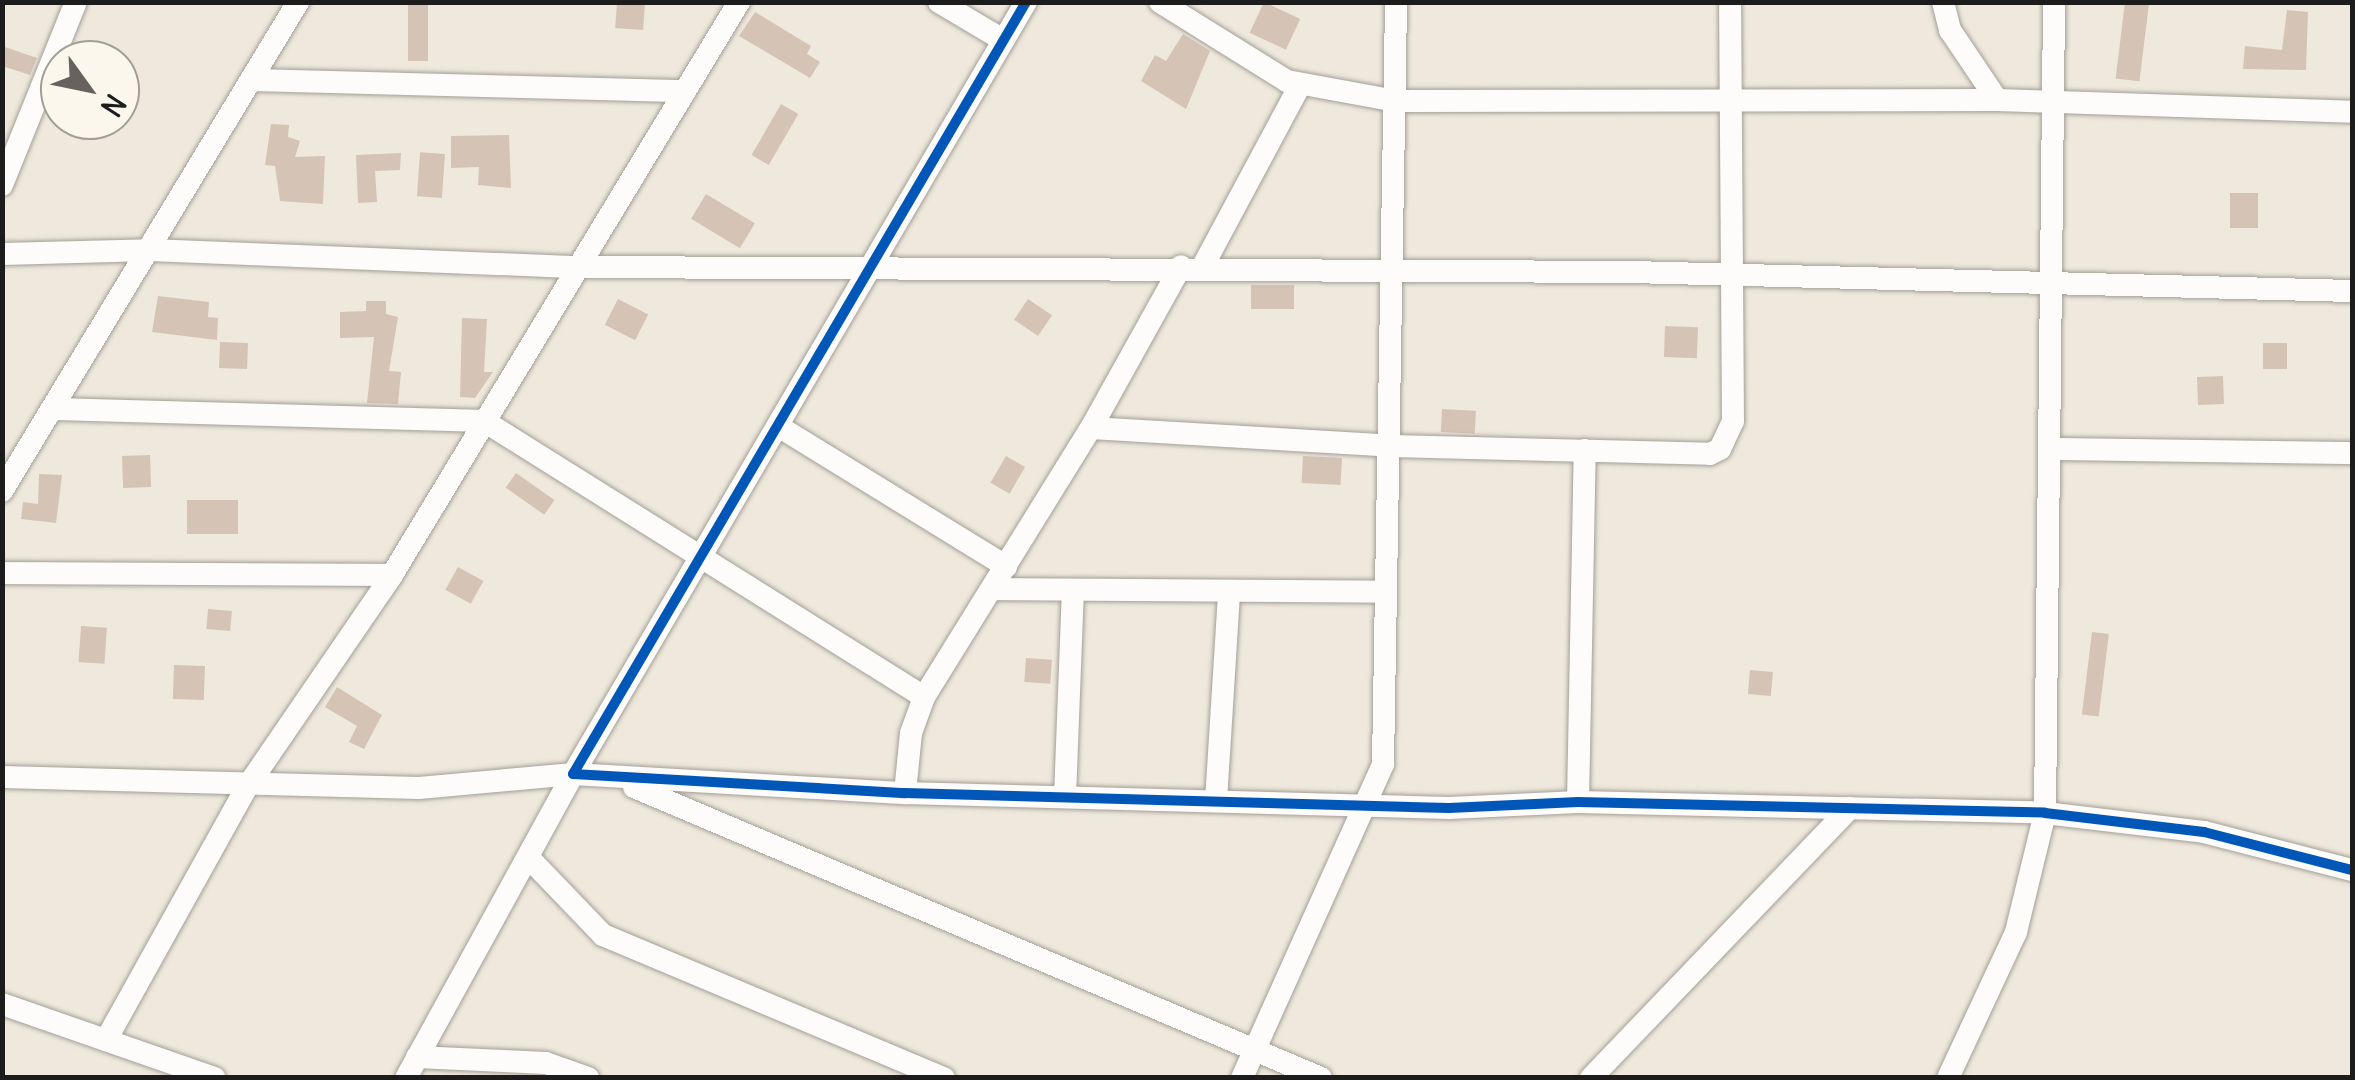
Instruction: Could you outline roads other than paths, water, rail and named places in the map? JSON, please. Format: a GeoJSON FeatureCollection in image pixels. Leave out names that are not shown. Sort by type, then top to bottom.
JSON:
{"type":"FeatureCollection","features":[{"type":"Feature","properties":{"kind":"street"},"geometry":{"type":"LineString","coordinates":[[2,185],[76,2]]}},
{"type":"Feature","properties":{"kind":"street"},"geometry":{"type":"LineString","coordinates":[[106,1040],[246,787],[392,576],[739,2]]}},
{"type":"Feature","properties":{"kind":"street"},"geometry":{"type":"LineString","coordinates":[[939,2],[1003,40]]}},
{"type":"Feature","properties":{"kind":"street"},"geometry":{"type":"LineString","coordinates":[[411,1067],[530,859],[573,774],[778,426],[866,266],[1026,2]]}},
{"type":"Feature","properties":{"kind":"street"},"geometry":{"type":"LineString","coordinates":[[1160,2],[1249,62],[1300,85],[1396,100],[1997,100],[2352,112]]}},
{"type":"Feature","properties":{"kind":"street"},"geometry":{"type":"LineString","coordinates":[[1242,1078],[1383,764],[1396,270],[1396,2]]}},
{"type":"Feature","properties":{"kind":"street"},"geometry":{"type":"LineString","coordinates":[[1091,428],[1391,446],[1710,454],[1727,442],[1732,422],[1727,275],[1730,2]]}},
{"type":"Feature","properties":{"kind":"street"},"geometry":{"type":"LineString","coordinates":[[1943,2],[1950,30],[1997,100]]}},
{"type":"Feature","properties":{"kind":"street"},"geometry":{"type":"LineString","coordinates":[[1948,1078],[2016,932],[2045,813],[2056,286],[2054,2]]}},
{"type":"Feature","properties":{"kind":"street"},"geometry":{"type":"LineString","coordinates":[[2,491],[57,408],[254,80],[289,5]]}},
{"type":"Feature","properties":{"kind":"street"},"geometry":{"type":"LineString","coordinates":[[254,80],[685,91]]}},
{"type":"Feature","properties":{"kind":"street"},"geometry":{"type":"LineString","coordinates":[[905,793],[910,733],[924,697],[1300,85]]}},
{"type":"Feature","properties":{"kind":"street"},"geometry":{"type":"LineString","coordinates":[[2,254],[150,250],[577,267],[1192,266],[2352,290]]}},
{"type":"Feature","properties":{"kind":"street"},"geometry":{"type":"LineString","coordinates":[[57,408],[484,422],[924,697]]}},
{"type":"Feature","properties":{"kind":"street"},"geometry":{"type":"LineString","coordinates":[[778,426],[1006,566]]}},
{"type":"Feature","properties":{"kind":"street"},"geometry":{"type":"LineString","coordinates":[[2050,449],[2352,453]]}},
{"type":"Feature","properties":{"kind":"street"},"geometry":{"type":"LineString","coordinates":[[1578,802],[1585,450]]}},
{"type":"Feature","properties":{"kind":"street"},"geometry":{"type":"LineString","coordinates":[[2,572],[392,576]]}},
{"type":"Feature","properties":{"kind":"street"},"geometry":{"type":"LineString","coordinates":[[992,589],[1385,592]]}},
{"type":"Feature","properties":{"kind":"street"},"geometry":{"type":"LineString","coordinates":[[1065,797],[1072,592]]}},
{"type":"Feature","properties":{"kind":"street"},"geometry":{"type":"LineString","coordinates":[[1216,801],[1228,592]]}},
{"type":"Feature","properties":{"kind":"street"},"geometry":{"type":"LineString","coordinates":[[2,777],[246,787],[472,786],[573,774],[905,793],[1367,806],[1578,802],[2045,813],[2204,832],[2352,870]]}},
{"type":"Feature","properties":{"kind":"street"},"geometry":{"type":"LineString","coordinates":[[612,778],[1321,1078]]}},
{"type":"Feature","properties":{"kind":"street"},"geometry":{"type":"LineString","coordinates":[[1591,1078],[1850,808]]}},
{"type":"Feature","properties":{"kind":"street"},"geometry":{"type":"LineString","coordinates":[[530,859],[604,934],[944,1078]]}},
{"type":"Feature","properties":{"kind":"street"},"geometry":{"type":"LineString","coordinates":[[2,1004],[214,1078]]}},
{"type":"Feature","properties":{"kind":"street"},"geometry":{"type":"LineString","coordinates":[[411,1067],[546,1063],[588,1078]]}}]}
